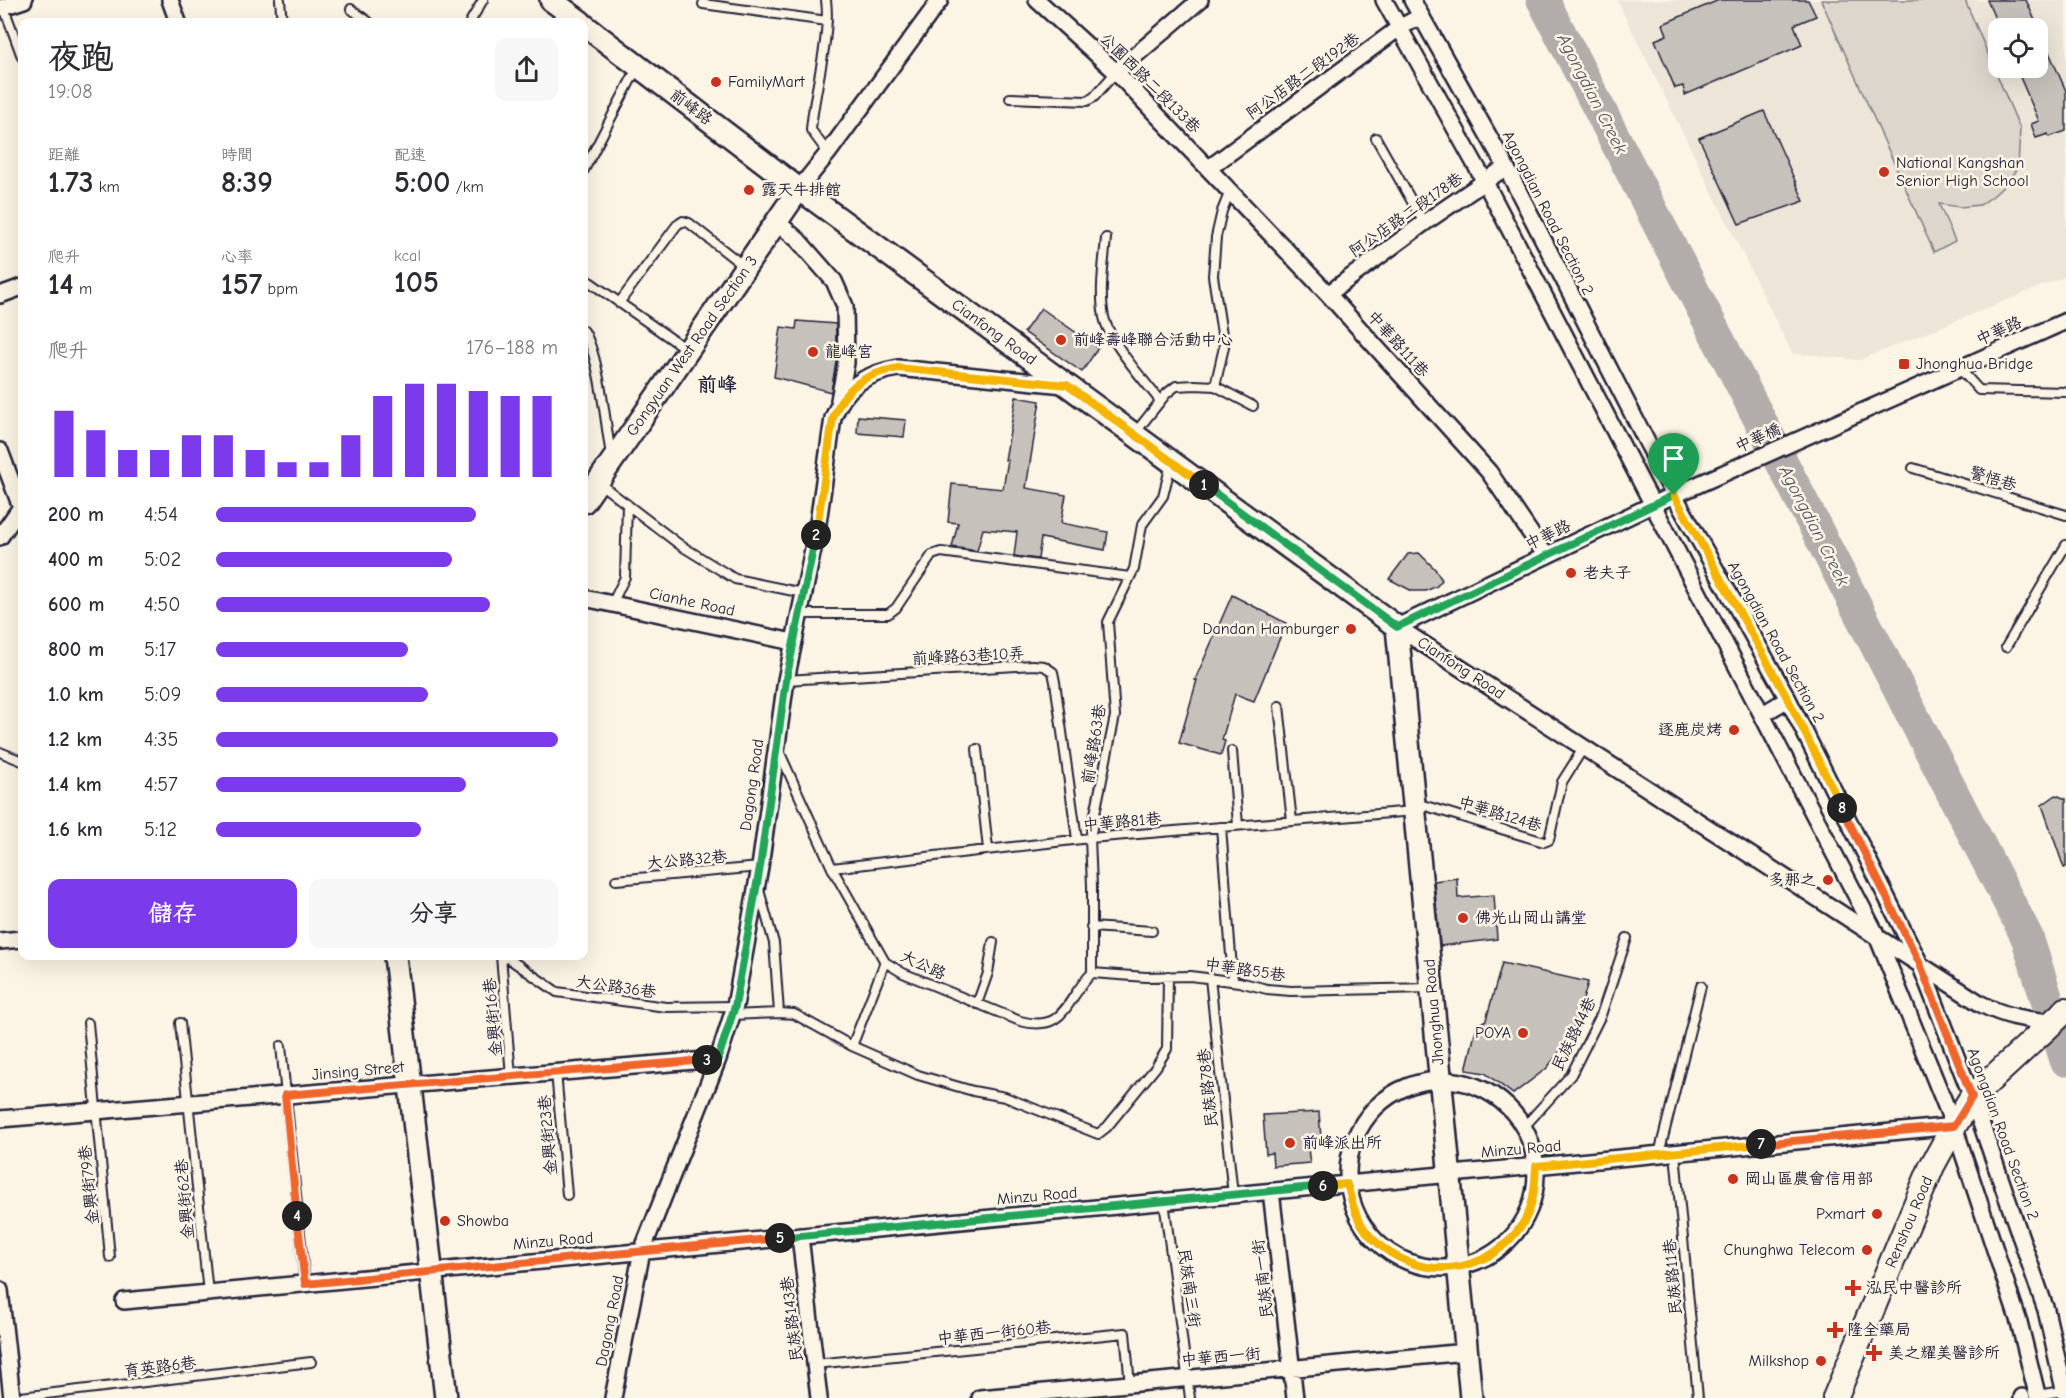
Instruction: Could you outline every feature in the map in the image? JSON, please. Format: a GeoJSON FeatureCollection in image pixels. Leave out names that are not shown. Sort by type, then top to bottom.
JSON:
{"type":"FeatureCollection","features":[{"type":"Feature","properties":{"kind":"main road","name":"前峰路"},"geometry":{"type":"LineString","coordinates":[[551,0],[574,18]]}},
{"type":"Feature","properties":{"kind":"main road","name":"前峰路"},"geometry":{"type":"LineString","coordinates":[[588,28],[799,189]]}},
{"type":"Feature","properties":{"kind":"main road","name":"Gongyuan West Road Section 3"},"geometry":{"type":"LineString","coordinates":[[588,496],[799,189]]}},
{"type":"Feature","properties":{"kind":"main road","name":"Cianfong Road"},"geometry":{"type":"LineString","coordinates":[[799,189],[1397,627]]}},
{"type":"Feature","properties":{"kind":"main road","name":"Jhonghua Road"},"geometry":{"type":"LineString","coordinates":[[1397,627],[1471,1398]]}},
{"type":"Feature","properties":{"kind":"main road"},"geometry":{"type":"LineString","coordinates":[[395,960],[446,1398]]}},
{"type":"Feature","properties":{"kind":"main road","name":"Renshou Road"},"geometry":{"type":"LineString","coordinates":[[1835,1398],[1932,1166],[1954,1126],[1972,1097],[2059,1016]]}},
{"type":"Feature","properties":{"kind":"street"},"geometry":{"type":"LineString","coordinates":[[2,5],[24,0]]}},
{"type":"Feature","properties":{"kind":"street"},"geometry":{"type":"LineString","coordinates":[[170,0],[177,18]]}},
{"type":"Feature","properties":{"kind":"street"},"geometry":{"type":"LineString","coordinates":[[799,189],[940,0]]}},
{"type":"Feature","properties":{"kind":"street","name":"公園西路二段133巷"},"geometry":{"type":"LineString","coordinates":[[1037,0],[1116,72],[1209,168]]}},
{"type":"Feature","properties":{"kind":"street"},"geometry":{"type":"LineString","coordinates":[[1384,0],[1485,182],[1571,345],[1877,936],[1954,1126],[2019,1322],[2027,1397]]}},
{"type":"Feature","properties":{"kind":"street","name":"Agongdian Road Section 2"},"geometry":{"type":"LineString","coordinates":[[1412,0],[1506,167],[1674,495],[1788,699],[1920,964],[1972,1097],[2046,1310],[2065,1395]]}},
{"type":"Feature","properties":{"kind":"street"},"geometry":{"type":"LineString","coordinates":[[1116,72],[1198,1]]}},
{"type":"Feature","properties":{"kind":"street","name":"阿公店路二段192巷"},"geometry":{"type":"LineString","coordinates":[[1209,168],[1399,28],[1421,16]]}},
{"type":"Feature","properties":{"kind":"street","name":"阿公店路二段178巷"},"geometry":{"type":"LineString","coordinates":[[1328,294],[1424,223],[1506,167]]}},
{"type":"Feature","properties":{"kind":"street","name":"中華路111巷"},"geometry":{"type":"LineString","coordinates":[[1209,168],[1328,294],[1489,472],[1546,556]]}},
{"type":"Feature","properties":{"kind":"street","name":"Dagong Road"},"geometry":{"type":"LineString","coordinates":[[613,1398],[642,1251],[718,1059],[734,1010],[760,867],[786,680],[817,530],[833,418],[846,363],[845,306],[834,281],[798,240],[777,222]]}},
{"type":"Feature","properties":{"kind":"street"},"geometry":{"type":"LineString","coordinates":[[0,295],[18,288]]}},
{"type":"Feature","properties":{"kind":"street","name":"中華路"},"geometry":{"type":"LineString","coordinates":[[1816,432],[2066,321]]}},
{"type":"Feature","properties":{"kind":"street"},"geometry":{"type":"LineString","coordinates":[[1571,345],[1590,334]]}},
{"type":"Feature","properties":{"kind":"street"},"geometry":{"type":"LineString","coordinates":[[838,403],[855,384],[875,372],[898,368],[1067,385]]}},
{"type":"Feature","properties":{"kind":"street","name":"中華橋"},"geometry":{"type":"LineString","coordinates":[[1715,477],[1816,432]]}},
{"type":"Feature","properties":{"kind":"street"},"geometry":{"type":"LineString","coordinates":[[0,451],[16,477]]}},
{"type":"Feature","properties":{"kind":"street","name":"中華路"},"geometry":{"type":"LineString","coordinates":[[1397,627],[1715,477]]}},
{"type":"Feature","properties":{"kind":"street"},"geometry":{"type":"LineString","coordinates":[[0,537],[18,511]]}},
{"type":"Feature","properties":{"kind":"street","name":"Cianhe Road"},"geometry":{"type":"LineString","coordinates":[[588,599],[793,642]]}},
{"type":"Feature","properties":{"kind":"street","name":"Cianfong Road"},"geometry":{"type":"LineString","coordinates":[[1397,627],[2000,1014],[2028,1020],[2059,1016]]}},
{"type":"Feature","properties":{"kind":"street"},"geometry":{"type":"LineString","coordinates":[[1763,714],[1788,699]]}},
{"type":"Feature","properties":{"kind":"street"},"geometry":{"type":"LineString","coordinates":[[0,941],[18,939]]}},
{"type":"Feature","properties":{"kind":"street","name":"Jinsing Street"},"geometry":{"type":"LineString","coordinates":[[0,1119],[718,1059]]}},
{"type":"Feature","properties":{"kind":"street"},"geometry":{"type":"LineString","coordinates":[[1440,1080],[1463,1082],[1491,1093],[1513,1112],[1523,1128],[1529,1137],[1536,1166],[1535,1195],[1524,1223],[1505,1245],[1479,1261],[1458,1268],[1421,1267],[1394,1256],[1371,1237],[1355,1212],[1347,1184],[1349,1154],[1356,1135],[1360,1126],[1379,1103],[1405,1088],[1440,1080]]}},
{"type":"Feature","properties":{"kind":"street","name":"Minzu Road"},"geometry":{"type":"LineString","coordinates":[[124,1301],[1954,1126]]}},
{"type":"Feature","properties":{"kind":"street","name":"民族南一街"},"geometry":{"type":"LineString","coordinates":[[1271,1191],[1295,1398]]}},
{"type":"Feature","properties":{"kind":"street","name":"民族路143巷"},"geometry":{"type":"LineString","coordinates":[[800,1236],[819,1398]]}},
{"type":"Feature","properties":{"kind":"street"},"geometry":{"type":"LineString","coordinates":[[0,1290],[12,1398]]}},
{"type":"Feature","properties":{"kind":"street","name":"中華西一街"},"geometry":{"type":"LineString","coordinates":[[980,1398],[1083,1393],[1130,1384],[1466,1352]]}},
{"type":"Feature","properties":{"kind":"lane"},"geometry":{"type":"LineString","coordinates":[[279,0],[281,18]]}},
{"type":"Feature","properties":{"kind":"lane"},"geometry":{"type":"LineString","coordinates":[[472,18],[483,0]]}},
{"type":"Feature","properties":{"kind":"lane"},"geometry":{"type":"LineString","coordinates":[[826,0],[827,21],[811,130],[828,153]]}},
{"type":"Feature","properties":{"kind":"lane"},"geometry":{"type":"LineString","coordinates":[[703,4],[827,21]]}},
{"type":"Feature","properties":{"kind":"lane"},"geometry":{"type":"LineString","coordinates":[[2,5],[18,47]]}},
{"type":"Feature","properties":{"kind":"lane"},"geometry":{"type":"LineString","coordinates":[[351,9],[363,18]]}},
{"type":"Feature","properties":{"kind":"lane"},"geometry":{"type":"LineString","coordinates":[[588,162],[638,66]]}},
{"type":"Feature","properties":{"kind":"lane"},"geometry":{"type":"LineString","coordinates":[[1010,98],[1087,101],[1094,97],[1116,72]]}},
{"type":"Feature","properties":{"kind":"lane"},"geometry":{"type":"LineString","coordinates":[[1376,138],[1424,223]]}},
{"type":"Feature","properties":{"kind":"lane"},"geometry":{"type":"LineString","coordinates":[[1215,386],[1224,347],[1213,276],[1216,237],[1222,211],[1230,192]]}},
{"type":"Feature","properties":{"kind":"lane"},"geometry":{"type":"LineString","coordinates":[[619,303],[682,221],[689,223],[746,267]]}},
{"type":"Feature","properties":{"kind":"lane"},"geometry":{"type":"LineString","coordinates":[[1106,238],[1102,302],[1104,320],[1117,344],[1160,401]]}},
{"type":"Feature","properties":{"kind":"lane"},"geometry":{"type":"LineString","coordinates":[[588,281],[688,350]]}},
{"type":"Feature","properties":{"kind":"lane"},"geometry":{"type":"LineString","coordinates":[[588,341],[596,368],[612,460]]}},
{"type":"Feature","properties":{"kind":"lane"},"geometry":{"type":"LineString","coordinates":[[1959,368],[1979,390],[2066,392]]}},
{"type":"Feature","properties":{"kind":"lane"},"geometry":{"type":"LineString","coordinates":[[1134,434],[1160,401],[1176,386],[1215,386],[1253,406]]}},
{"type":"Feature","properties":{"kind":"lane","name":"前峰路63巷"},"geometry":{"type":"LineString","coordinates":[[1092,973],[1090,838],[1115,716],[1108,622],[1134,569],[1142,525],[1163,496],[1171,461]]}},
{"type":"Feature","properties":{"kind":"lane","name":"警悟巷"},"geometry":{"type":"LineString","coordinates":[[1913,468],[2066,515]]}},
{"type":"Feature","properties":{"kind":"lane"},"geometry":{"type":"LineString","coordinates":[[597,482],[680,545],[735,579],[803,593]]}},
{"type":"Feature","properties":{"kind":"lane"},"geometry":{"type":"LineString","coordinates":[[612,604],[625,577],[627,504]]}},
{"type":"Feature","properties":{"kind":"lane"},"geometry":{"type":"LineString","coordinates":[[2006,647],[2066,545]]}},
{"type":"Feature","properties":{"kind":"lane"},"geometry":{"type":"LineString","coordinates":[[799,614],[888,614],[896,608],[932,555],[941,552],[1130,577]]}},
{"type":"Feature","properties":{"kind":"lane","name":"前峰路63巷10弄"},"geometry":{"type":"LineString","coordinates":[[786,680],[1044,666],[1053,672],[1055,681],[1077,839]]}},
{"type":"Feature","properties":{"kind":"lane"},"geometry":{"type":"LineString","coordinates":[[1280,706],[1292,821]]}},
{"type":"Feature","properties":{"kind":"lane","name":"大公路"},"geometry":{"type":"LineString","coordinates":[[776,744],[832,868],[885,962],[903,973],[1031,1024],[1053,1021],[1062,1015],[1092,973]]}},
{"type":"Feature","properties":{"kind":"lane","name":"中華路124巷"},"geometry":{"type":"LineString","coordinates":[[1415,806],[1544,842],[1549,840],[1562,782],[1584,747]]}},
{"type":"Feature","properties":{"kind":"lane"},"geometry":{"type":"LineString","coordinates":[[977,749],[988,849]]}},
{"type":"Feature","properties":{"kind":"lane"},"geometry":{"type":"LineString","coordinates":[[1232,751],[1238,825]]}},
{"type":"Feature","properties":{"kind":"lane"},"geometry":{"type":"LineString","coordinates":[[0,752],[18,759]]}},
{"type":"Feature","properties":{"kind":"lane","name":"中華路81巷"},"geometry":{"type":"LineString","coordinates":[[832,868],[1077,839],[1292,821],[1415,806]]}},
{"type":"Feature","properties":{"kind":"lane"},"geometry":{"type":"LineString","coordinates":[[1221,827],[1233,981]]}},
{"type":"Feature","properties":{"kind":"lane","name":"大公路32巷"},"geometry":{"type":"LineString","coordinates":[[616,880],[760,867]]}},
{"type":"Feature","properties":{"kind":"lane"},"geometry":{"type":"LineString","coordinates":[[757,882],[774,943],[779,1013]]}},
{"type":"Feature","properties":{"kind":"lane"},"geometry":{"type":"LineString","coordinates":[[1091,927],[1152,931]]}},
{"type":"Feature","properties":{"kind":"lane","name":"民族路44巷"},"geometry":{"type":"LineString","coordinates":[[1523,1128],[1571,1075],[1601,1015],[1627,938]]}},
{"type":"Feature","properties":{"kind":"lane"},"geometry":{"type":"LineString","coordinates":[[978,1004],[988,973],[993,942]]}},
{"type":"Feature","properties":{"kind":"lane","name":"金興街16巷"},"geometry":{"type":"LineString","coordinates":[[503,960],[511,1076]]}},
{"type":"Feature","properties":{"kind":"lane","name":"大公路36巷"},"geometry":{"type":"LineString","coordinates":[[509,960],[557,992],[666,1007],[794,1014],[852,1046],[918,1075],[973,1091],[1005,1097],[1098,1134],[1107,1127],[1156,1067],[1167,1049],[1168,976]]}},
{"type":"Feature","properties":{"kind":"lane"},"geometry":{"type":"LineString","coordinates":[[852,1046],[885,962]]}},
{"type":"Feature","properties":{"kind":"lane","name":"中華路55巷"},"geometry":{"type":"LineString","coordinates":[[1092,973],[1210,978],[1267,989],[1292,991],[1432,988]]}},
{"type":"Feature","properties":{"kind":"lane","name":"民族路78巷"},"geometry":{"type":"LineString","coordinates":[[1210,978],[1233,1195]]}},
{"type":"Feature","properties":{"kind":"lane"},"geometry":{"type":"LineString","coordinates":[[1659,1154],[1701,986]]}},
{"type":"Feature","properties":{"kind":"lane","name":"金興街79巷"},"geometry":{"type":"LineString","coordinates":[[88,1023],[110,1257]]}},
{"type":"Feature","properties":{"kind":"lane","name":"金興街62巷"},"geometry":{"type":"LineString","coordinates":[[180,1023],[208,1293]]}},
{"type":"Feature","properties":{"kind":"lane"},"geometry":{"type":"LineString","coordinates":[[281,1046],[305,1284]]}},
{"type":"Feature","properties":{"kind":"lane","name":"金興街23巷"},"geometry":{"type":"LineString","coordinates":[[556,1072],[567,1194]]}},
{"type":"Feature","properties":{"kind":"lane","name":"民族路11巷"},"geometry":{"type":"LineString","coordinates":[[1675,1152],[1698,1398]]}},
{"type":"Feature","properties":{"kind":"lane","name":"民族南三街"},"geometry":{"type":"LineString","coordinates":[[1164,1202],[1190,1398]]}},
{"type":"Feature","properties":{"kind":"lane","name":"中華西一街60巷"},"geometry":{"type":"LineString","coordinates":[[815,1364],[1125,1333],[1130,1384]]}},
{"type":"Feature","properties":{"kind":"lane","name":"育英路6巷"},"geometry":{"type":"LineString","coordinates":[[12,1398],[311,1362]]}},
{"type":"Feature","properties":{"kind":"lane"},"geometry":{"type":"LineString","coordinates":[[2027,1397],[2065,1395]]}},
{"type":"Feature","properties":{"kind":"shaded area","name":"National Kangshan Senior High School"},"geometry":{"type":"Polygon","coordinates":[[[1617,0],[2066,0],[2066,276],[1859,360],[1792,353],[1617,0]]]}},
{"type":"Feature","properties":{"kind":"shaded area"},"geometry":{"type":"Polygon","coordinates":[[[1821,0],[1965,0],[1988,54],[1988,78],[1998,78],[2020,129],[2018,167],[2005,185],[1980,205],[1960,207],[1939,204],[1955,241],[1934,252],[1821,0]]]}},
{"type":"Feature","properties":{"kind":"building"},"geometry":{"type":"Polygon","coordinates":[[[1719,0],[1808,0],[1816,16],[1794,25],[1802,45],[1685,95],[1683,86],[1675,88],[1655,40],[1667,35],[1663,24],[1719,0]]]}},
{"type":"Feature","properties":{"kind":"building"},"geometry":{"type":"Polygon","coordinates":[[[1987,0],[2026,0],[2034,18],[1995,18],[1987,0]]]}},
{"type":"Feature","properties":{"kind":"building"},"geometry":{"type":"Polygon","coordinates":[[[2048,50],[2066,91],[2066,131],[2049,137],[2048,134],[2036,138],[2031,124],[2039,121],[2020,78],[2048,78],[2048,50]]]}},
{"type":"Feature","properties":{"kind":"building"},"geometry":{"type":"Polygon","coordinates":[[[1764,111],[1804,201],[1739,224],[1699,138],[1764,111]]]}},
{"type":"Feature","properties":{"kind":"building","name":"前峰壽峰聯合活動中心"},"geometry":{"type":"Polygon","coordinates":[[[1041,308],[1098,348],[1082,372],[1024,332],[1041,308]]]}},
{"type":"Feature","properties":{"kind":"building"},"geometry":{"type":"Polygon","coordinates":[[[797,321],[836,324],[836,362],[831,392],[774,377],[781,327],[796,329],[797,321]]]}},
{"type":"Feature","properties":{"kind":"building"},"geometry":{"type":"Polygon","coordinates":[[[1016,397],[1040,401],[1026,488],[1066,495],[1061,523],[1108,532],[1105,550],[1041,538],[1038,559],[1014,556],[1017,532],[983,529],[977,551],[952,547],[958,523],[948,522],[952,484],[1003,489],[1008,460],[1005,460],[1016,397]]]}},
{"type":"Feature","properties":{"kind":"building"},"geometry":{"type":"Polygon","coordinates":[[[858,416],[906,420],[904,437],[857,433],[858,416]]]}},
{"type":"Feature","properties":{"kind":"building"},"geometry":{"type":"Polygon","coordinates":[[[1419,553],[1435,569],[1442,580],[1437,586],[1426,591],[1412,591],[1389,579],[1408,554],[1419,553]]]}},
{"type":"Feature","properties":{"kind":"building"},"geometry":{"type":"Polygon","coordinates":[[[1232,595],[1286,623],[1254,701],[1235,694],[1222,740],[1225,741],[1221,755],[1179,743],[1197,680],[1195,680],[1232,595]]]}},
{"type":"Feature","properties":{"kind":"building"},"geometry":{"type":"Polygon","coordinates":[[[2056,795],[2066,799],[2066,867],[2064,868],[2042,805],[2056,795]]]}},
{"type":"Feature","properties":{"kind":"building","name":"佛光山岡山講堂"},"geometry":{"type":"Polygon","coordinates":[[[1457,878],[1458,898],[1494,895],[1497,939],[1440,946],[1434,881],[1457,878]]]}},
{"type":"Feature","properties":{"kind":"building","name":"POYA"},"geometry":{"type":"Polygon","coordinates":[[[1502,963],[1588,982],[1568,1041],[1547,1068],[1513,1094],[1485,1073],[1466,1070],[1477,1025],[1486,1020],[1502,963]]]}},
{"type":"Feature","properties":{"kind":"building","name":"前峰派出所"},"geometry":{"type":"Polygon","coordinates":[[[1319,1112],[1321,1138],[1308,1149],[1310,1163],[1273,1166],[1272,1153],[1266,1154],[1263,1115],[1319,1112]]]}},
{"type":"Feature","properties":{"kind":"waterway","name":"Agongdian Creek"},"geometry":{"type":"LineString","coordinates":[[1543,0],[2027,937],[2066,1060]]}},
{"type":"Feature","properties":{"kind":"place","name":"FamilyMart"},"geometry":{"type":"Point","coordinates":[716,82]}},
{"type":"Feature","properties":{"kind":"place","name":"National Kangshan Senior High School"},"geometry":{"type":"Point","coordinates":[1884,172]}},
{"type":"Feature","properties":{"kind":"place","name":"露天牛排館"},"geometry":{"type":"Point","coordinates":[749,190]}},
{"type":"Feature","properties":{"kind":"place","name":"前峰壽峰聯合活動中心"},"geometry":{"type":"Point","coordinates":[1061,340]}},
{"type":"Feature","properties":{"kind":"place","name":"龍峰宮"},"geometry":{"type":"Point","coordinates":[813,352]}},
{"type":"Feature","properties":{"kind":"place","name":"Jhonghua Bridge"},"geometry":{"type":"Point","coordinates":[1904,364]}},
{"type":"Feature","properties":{"kind":"place","name":"老夫子"},"geometry":{"type":"Point","coordinates":[1571,573]}},
{"type":"Feature","properties":{"kind":"place","name":"Dandan Hamburger"},"geometry":{"type":"Point","coordinates":[1351,629]}},
{"type":"Feature","properties":{"kind":"place","name":"逐鹿炭烤"},"geometry":{"type":"Point","coordinates":[1734,730]}},
{"type":"Feature","properties":{"kind":"place","name":"多那之"},"geometry":{"type":"Point","coordinates":[1828,880]}},
{"type":"Feature","properties":{"kind":"place","name":"佛光山岡山講堂"},"geometry":{"type":"Point","coordinates":[1463,918]}},
{"type":"Feature","properties":{"kind":"place","name":"POYA"},"geometry":{"type":"Point","coordinates":[1523,1033]}},
{"type":"Feature","properties":{"kind":"place","name":"前峰派出所"},"geometry":{"type":"Point","coordinates":[1290,1143]}},
{"type":"Feature","properties":{"kind":"place","name":"岡山區農會信用部"},"geometry":{"type":"Point","coordinates":[1733,1179]}},
{"type":"Feature","properties":{"kind":"place","name":"Pxmart"},"geometry":{"type":"Point","coordinates":[1877,1214]}},
{"type":"Feature","properties":{"kind":"place","name":"Showba"},"geometry":{"type":"Point","coordinates":[445,1221]}},
{"type":"Feature","properties":{"kind":"place","name":"Chunghwa Telecom"},"geometry":{"type":"Point","coordinates":[1867,1250]}},
{"type":"Feature","properties":{"kind":"place","name":"泓民中醫診所"},"geometry":{"type":"Point","coordinates":[1853,1288]}},
{"type":"Feature","properties":{"kind":"place","name":"隆全藥局"},"geometry":{"type":"Point","coordinates":[1835,1330]}},
{"type":"Feature","properties":{"kind":"place","name":"美之耀美醫診所"},"geometry":{"type":"Point","coordinates":[1874,1353]}},
{"type":"Feature","properties":{"kind":"place","name":"Milkshop"},"geometry":{"type":"Point","coordinates":[1821,1361]}},
{"type":"Feature","properties":{"kind":"district","name":"前峰"},"geometry":{"type":"Point","coordinates":[717,384]}},
{"type":"Feature","properties":{"kind":"route"},"geometry":{"type":"LineString","coordinates":[[898,368],[916,369],[1067,385],[1397,627],[1674,495],[1788,699],[1920,964],[1972,1097],[1954,1126],[1536,1166],[1535,1195],[1524,1223],[1505,1245],[1479,1261],[1458,1268],[1421,1267],[1394,1256],[1371,1237],[1355,1212],[1347,1184],[305,1284],[285,1095],[718,1059],[735,1006],[760,867],[786,680],[817,530],[833,418],[838,403],[855,384],[875,372],[898,368]]}}]}
